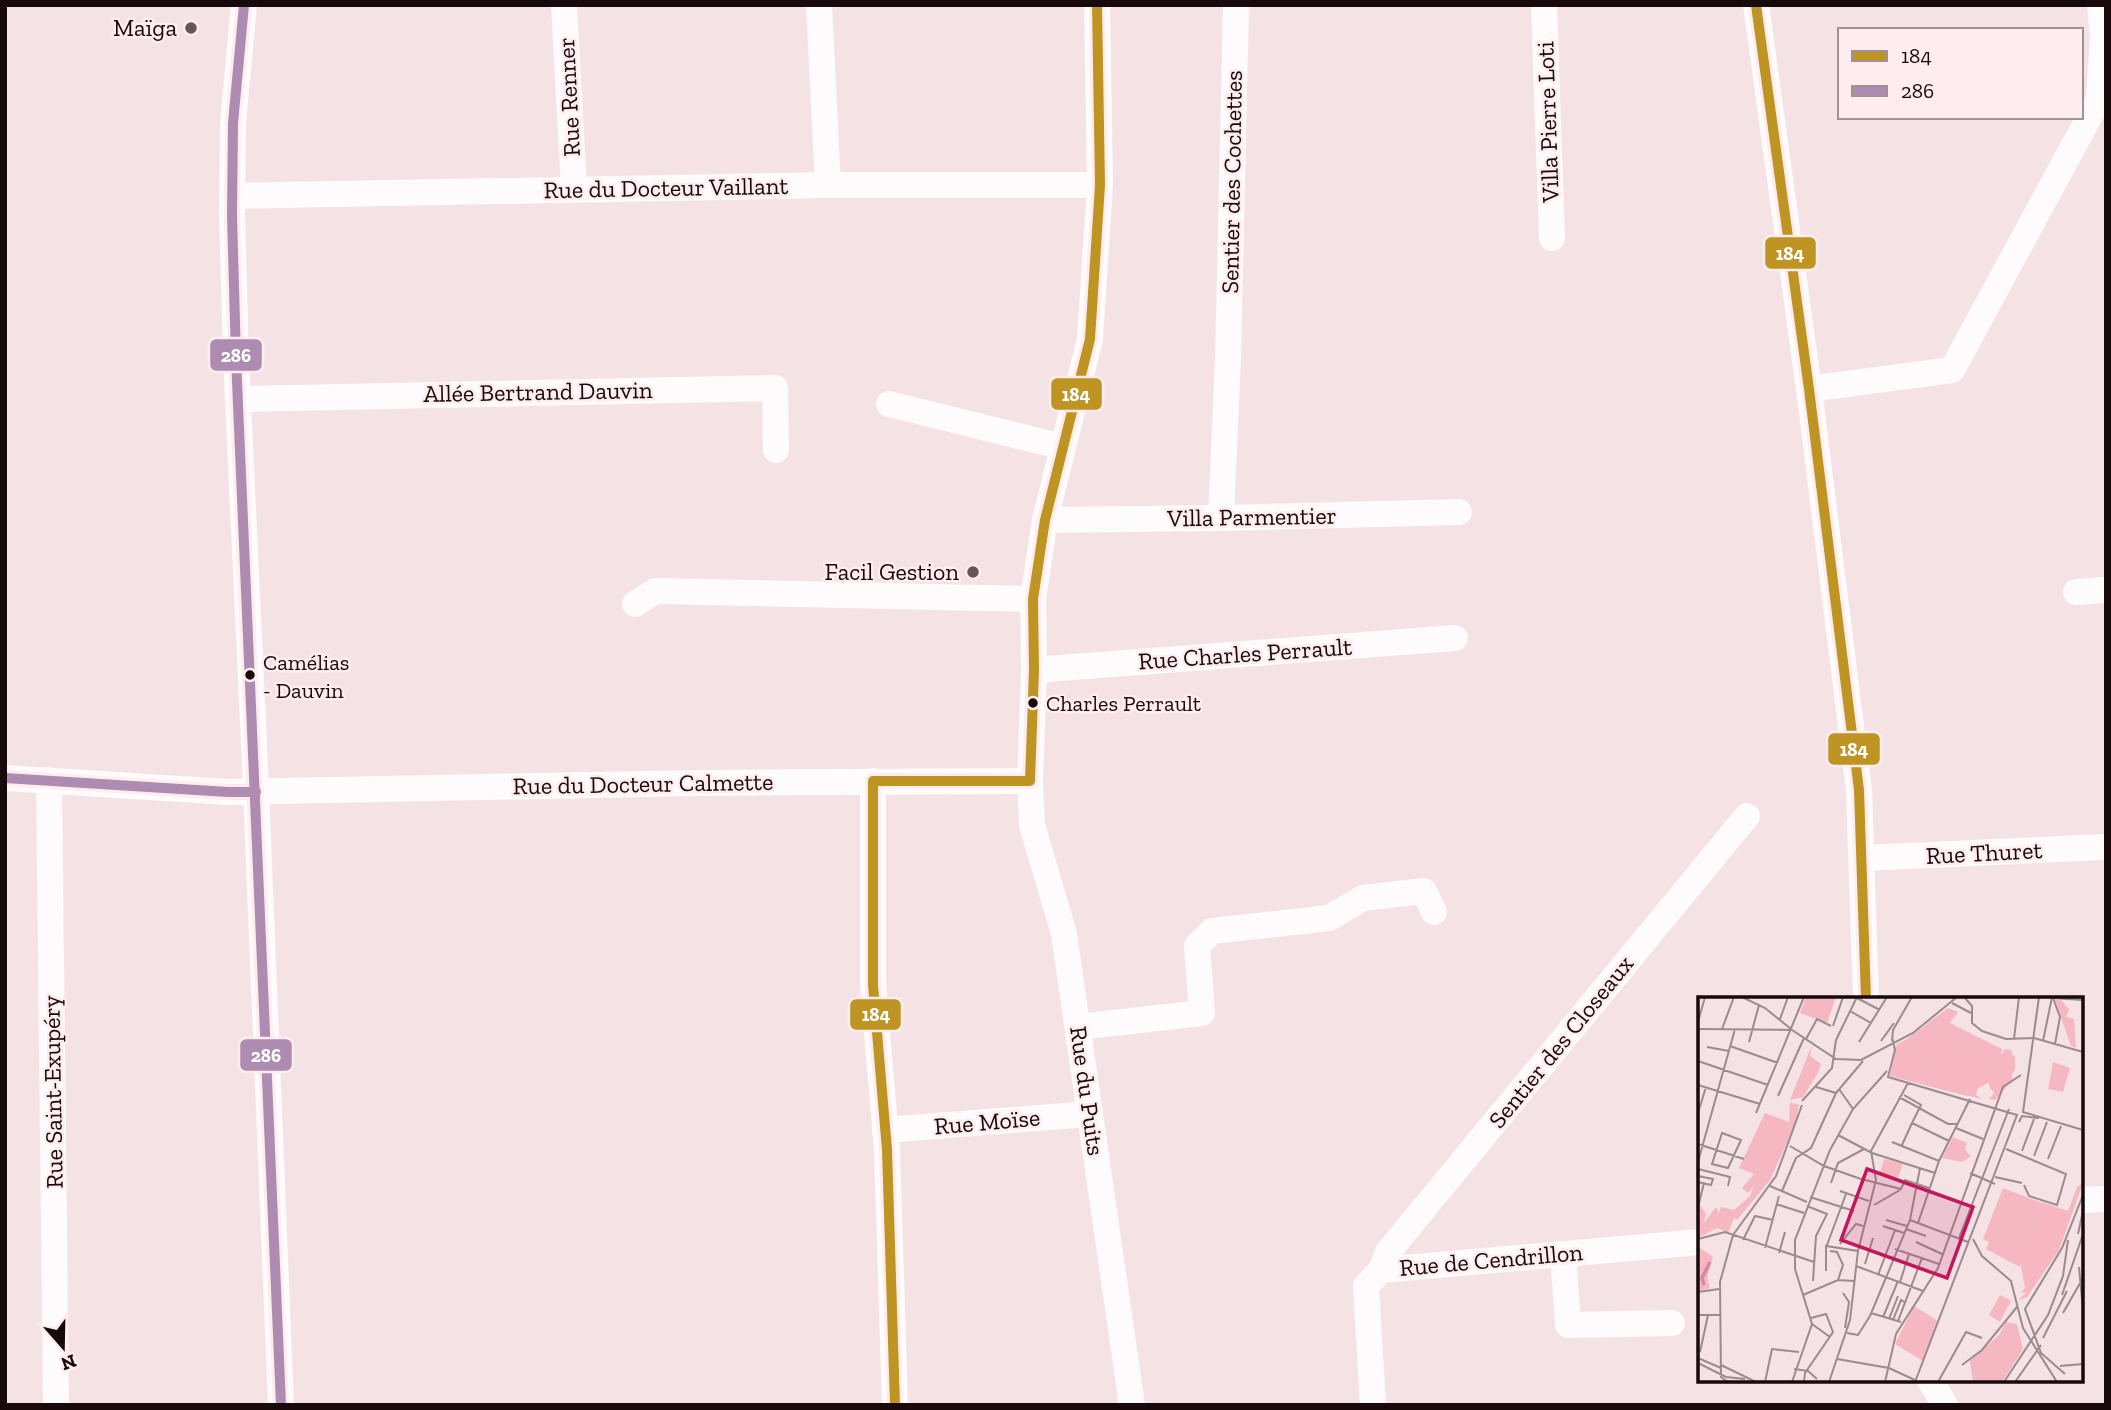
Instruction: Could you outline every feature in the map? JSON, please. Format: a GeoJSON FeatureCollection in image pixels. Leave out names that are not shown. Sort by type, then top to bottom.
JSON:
{"type":"FeatureCollection","features":[{"type":"Feature","properties":{"kind":"street"},"geometry":{"type":"LineString","coordinates":[[244,5],[233,124],[232,196],[238,399],[282,1405]]}},
{"type":"Feature","properties":{"kind":"street","name":"Rue Renner"},"geometry":{"type":"LineString","coordinates":[[564,5],[574,189]]}},
{"type":"Feature","properties":{"kind":"street"},"geometry":{"type":"LineString","coordinates":[[819,5],[828,185]]}},
{"type":"Feature","properties":{"kind":"street","name":"Rue du Puits"},"geometry":{"type":"LineString","coordinates":[[1097,5],[1100,185],[1090,339],[1045,520],[1033,599],[1033,742],[1030,781],[1032,825],[1064,934],[1132,1405]]}},
{"type":"Feature","properties":{"kind":"street","name":"Sentier des Cochettes"},"geometry":{"type":"LineString","coordinates":[[1221,518],[1228,358],[1236,5]]}},
{"type":"Feature","properties":{"kind":"street","name":"Villa Pierre Loti"},"geometry":{"type":"LineString","coordinates":[[1544,5],[1552,238]]}},
{"type":"Feature","properties":{"kind":"street"},"geometry":{"type":"LineString","coordinates":[[1756,5],[1809,389],[1860,790],[1866,997]]}},
{"type":"Feature","properties":{"kind":"street"},"geometry":{"type":"LineString","coordinates":[[1809,389],[1952,370],[2099,99],[2103,36],[2100,5]]}},
{"type":"Feature","properties":{"kind":"street","name":"Rue du Docteur Vaillant"},"geometry":{"type":"LineString","coordinates":[[232,196],[828,185],[1100,185]]}},
{"type":"Feature","properties":{"kind":"street","name":"Allée Bertrand Dauvin"},"geometry":{"type":"LineString","coordinates":[[238,399],[775,388],[776,450]]}},
{"type":"Feature","properties":{"kind":"street"},"geometry":{"type":"LineString","coordinates":[[889,404],[1063,447]]}},
{"type":"Feature","properties":{"kind":"street","name":"Villa Parmentier"},"geometry":{"type":"LineString","coordinates":[[1045,520],[1459,512]]}},
{"type":"Feature","properties":{"kind":"street"},"geometry":{"type":"LineString","coordinates":[[2076,592],[2106,590]]}},
{"type":"Feature","properties":{"kind":"street"},"geometry":{"type":"LineString","coordinates":[[635,604],[655,591],[1033,599]]}},
{"type":"Feature","properties":{"kind":"street","name":"Rue Charles Perrault"},"geometry":{"type":"LineString","coordinates":[[1034,670],[1455,638]]}},
{"type":"Feature","properties":{"kind":"street","name":"Rue du Docteur Calmette"},"geometry":{"type":"LineString","coordinates":[[5,779],[228,792],[873,781],[1030,781]]}},
{"type":"Feature","properties":{"kind":"street","name":"Rue Saint-Exupéry"},"geometry":{"type":"LineString","coordinates":[[48,780],[56,1405]]}},
{"type":"Feature","properties":{"kind":"street"},"geometry":{"type":"LineString","coordinates":[[873,781],[873,985],[886,1130],[895,1405]]}},
{"type":"Feature","properties":{"kind":"street","name":"Sentier des Closeaux"},"geometry":{"type":"LineString","coordinates":[[1381,1270],[1388,1252],[1746,816]]}},
{"type":"Feature","properties":{"kind":"street","name":"Rue Thuret"},"geometry":{"type":"LineString","coordinates":[[1863,858],[2106,847]]}},
{"type":"Feature","properties":{"kind":"street"},"geometry":{"type":"LineString","coordinates":[[1078,1027],[1202,1013],[1196,946],[1212,931],[1329,918],[1363,898],[1424,891],[1434,912]]}},
{"type":"Feature","properties":{"kind":"street","name":"Rue Moïse"},"geometry":{"type":"LineString","coordinates":[[886,1130],[1089,1114]]}},
{"type":"Feature","properties":{"kind":"street"},"geometry":{"type":"LineString","coordinates":[[2083,1200],[2106,1199]]}},
{"type":"Feature","properties":{"kind":"street","name":"Rue de Cendrillon"},"geometry":{"type":"LineString","coordinates":[[1373,1405],[1366,1286],[1381,1270],[1698,1241]]}},
{"type":"Feature","properties":{"kind":"street"},"geometry":{"type":"LineString","coordinates":[[1563,1254],[1568,1325],[1672,1323]]}},
{"type":"Feature","properties":{"kind":"street"},"geometry":{"type":"LineString","coordinates":[[1931,1382],[1945,1405]]}},
{"type":"Feature","properties":{"kind":"transit line","name":"286"},"geometry":{"type":"LineString","coordinates":[[244,5],[233,123],[232,215],[281,1405]]}},
{"type":"Feature","properties":{"kind":"transit line","name":"184"},"geometry":{"type":"LineString","coordinates":[[895,1405],[887,1150],[873,985],[873,781],[1030,781],[1034,670],[1033,599],[1045,520],[1090,339],[1100,185],[1097,5]]}},
{"type":"Feature","properties":{"kind":"transit line","name":"184"},"geometry":{"type":"LineString","coordinates":[[1756,5],[1809,389],[1859,790],[1866,997]]}},
{"type":"Feature","properties":{"kind":"transit line","name":"286"},"geometry":{"type":"LineString","coordinates":[[5,778],[256,792]]}},
{"type":"Feature","properties":{"kind":"place","name":"Maïga"},"geometry":{"type":"Point","coordinates":[191,28]}},
{"type":"Feature","properties":{"kind":"place","name":"Facil Gestion"},"geometry":{"type":"Point","coordinates":[973,572]}},
{"type":"Feature","properties":{"kind":"place","name":"Camélias - Dauvin"},"geometry":{"type":"Point","coordinates":[250,675]}},
{"type":"Feature","properties":{"kind":"place","name":"Charles Perrault"},"geometry":{"type":"Point","coordinates":[1033,703]}}]}
